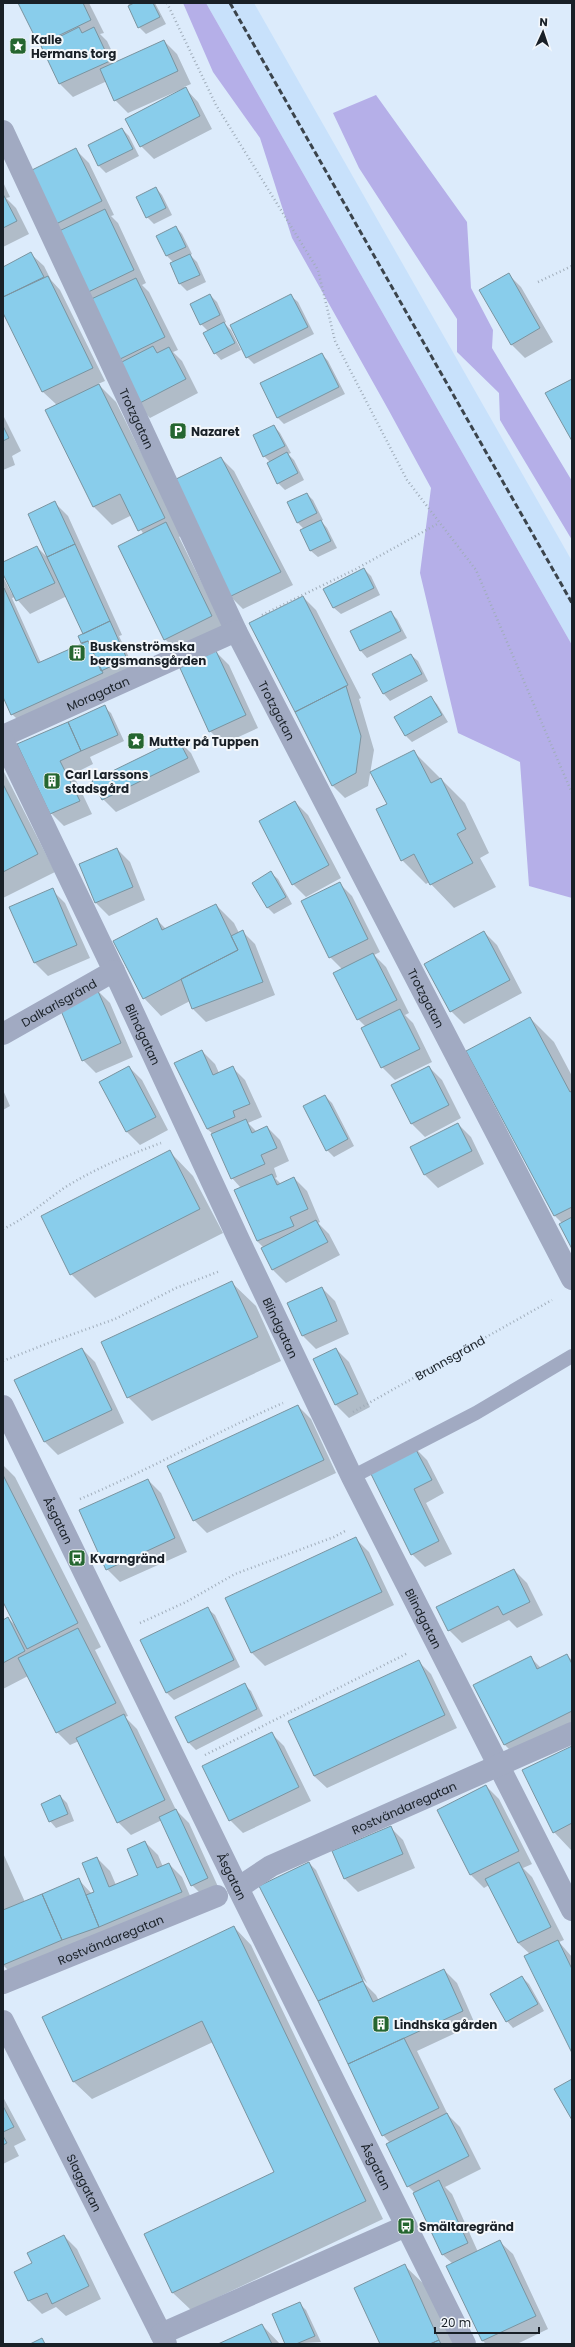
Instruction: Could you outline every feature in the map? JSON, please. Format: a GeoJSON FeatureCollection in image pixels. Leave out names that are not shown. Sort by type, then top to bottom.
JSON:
{"type":"FeatureCollection","features":[{"type":"Feature","properties":{"kind":"street","name":"Trotzgatan"},"geometry":{"type":"LineString","coordinates":[[3,131],[236,631],[572,1279]]}},
{"type":"Feature","properties":{"kind":"street","name":"Moragatan"},"geometry":{"type":"LineString","coordinates":[[3,736],[236,631]]}},
{"type":"Feature","properties":{"kind":"street","name":"Blindgatan"},"geometry":{"type":"LineString","coordinates":[[3,740],[114,970],[249,1261],[352,1477],[572,1910]]}},
{"type":"Feature","properties":{"kind":"street","name":"Dalkarlsgränd"},"geometry":{"type":"LineString","coordinates":[[3,1034],[114,970]]}},
{"type":"Feature","properties":{"kind":"street","name":"Åsgatan"},"geometry":{"type":"LineString","coordinates":[[3,1406],[238,1888],[465,2344]]}},
{"type":"Feature","properties":{"kind":"street","name":"Rostvändaregatan"},"geometry":{"type":"LineString","coordinates":[[238,1888],[271,1866],[572,1733]]}},
{"type":"Feature","properties":{"kind":"street","name":"Rostvändaregatan"},"geometry":{"type":"LineString","coordinates":[[3,1984],[217,1896]]}},
{"type":"Feature","properties":{"kind":"street","name":"Slaggatan"},"geometry":{"type":"LineString","coordinates":[[3,2021],[163,2339]]}},
{"type":"Feature","properties":{"kind":"street"},"geometry":{"type":"LineString","coordinates":[[163,2339],[406,2226]]}},
{"type":"Feature","properties":{"kind":"lane"},"geometry":{"type":"LineString","coordinates":[[352,1477],[476,1413],[572,1356]]}},
{"type":"Feature","properties":{"kind":"path"},"geometry":{"type":"LineString","coordinates":[[167,3],[216,105],[318,270],[335,341],[407,480],[476,570],[572,793]]}},
{"type":"Feature","properties":{"kind":"path"},"geometry":{"type":"LineString","coordinates":[[538,282],[572,266]]}},
{"type":"Feature","properties":{"kind":"path"},"geometry":{"type":"LineString","coordinates":[[236,631],[249,621],[356,569],[439,523]]}},
{"type":"Feature","properties":{"kind":"path"},"geometry":{"type":"LineString","coordinates":[[3,1229],[13,1225],[65,1188],[110,1161],[188,1130]]}},
{"type":"Feature","properties":{"kind":"path"},"geometry":{"type":"LineString","coordinates":[[3,1361],[50,1342],[115,1319],[176,1288],[249,1261]]}},
{"type":"Feature","properties":{"kind":"path","name":"Brunnsgränd"},"geometry":{"type":"LineString","coordinates":[[328,1426],[558,1296]]}},
{"type":"Feature","properties":{"kind":"path"},"geometry":{"type":"LineString","coordinates":[[54,1511],[130,1477],[236,1423],[297,1397],[310,1389]]}},
{"type":"Feature","properties":{"kind":"path"},"geometry":{"type":"LineString","coordinates":[[114,1634],[186,1602],[235,1574],[334,1537],[347,1529]]}},
{"type":"Feature","properties":{"kind":"path"},"geometry":{"type":"LineString","coordinates":[[179,1768],[409,1653]]}},
{"type":"Feature","properties":{"kind":"shaded area"},"geometry":{"type":"Polygon","coordinates":[[[183,3],[206,3],[572,645],[572,898],[529,886],[520,762],[458,733],[420,573],[431,488],[292,238],[260,138],[213,72],[183,3]]]}},
{"type":"Feature","properties":{"kind":"shaded area"},"geometry":{"type":"Polygon","coordinates":[[[206,3],[254,3],[572,561],[572,645],[206,3]]]}},
{"type":"Feature","properties":{"kind":"shaded area"},"geometry":{"type":"Polygon","coordinates":[[[376,95],[467,222],[471,288],[493,330],[492,348],[572,481],[572,540],[500,420],[499,393],[457,352],[457,319],[359,168],[333,113],[376,95]]]}},
{"type":"Feature","properties":{"kind":"building"},"geometry":{"type":"Polygon","coordinates":[[[18,3],[83,3],[91,20],[39,45],[18,3]]]}},
{"type":"Feature","properties":{"kind":"building"},"geometry":{"type":"Polygon","coordinates":[[[134,3],[153,3],[160,17],[138,28],[128,6],[134,3]]]}},
{"type":"Feature","properties":{"kind":"building"},"geometry":{"type":"Polygon","coordinates":[[[79,27],[82,33],[94,27],[110,61],[59,84],[41,46],[79,27]]]}},
{"type":"Feature","properties":{"kind":"building"},"geometry":{"type":"Polygon","coordinates":[[[164,40],[178,71],[114,101],[100,69],[164,40]]]}},
{"type":"Feature","properties":{"kind":"building"},"geometry":{"type":"Polygon","coordinates":[[[186,87],[200,116],[140,147],[125,119],[186,87]]]}},
{"type":"Feature","properties":{"kind":"building"},"geometry":{"type":"Polygon","coordinates":[[[122,128],[133,149],[98,166],[88,145],[122,128]]]}},
{"type":"Feature","properties":{"kind":"building"},"geometry":{"type":"Polygon","coordinates":[[[76,148],[102,201],[50,227],[24,174],[76,148]]]}},
{"type":"Feature","properties":{"kind":"building"},"geometry":{"type":"Polygon","coordinates":[[[156,187],[166,208],[146,218],[136,197],[156,187]]]}},
{"type":"Feature","properties":{"kind":"building"},"geometry":{"type":"Polygon","coordinates":[[[3,194],[17,221],[3,228],[3,194]]]}},
{"type":"Feature","properties":{"kind":"building"},"geometry":{"type":"Polygon","coordinates":[[[105,209],[134,270],[82,295],[53,234],[105,209]]]}},
{"type":"Feature","properties":{"kind":"building"},"geometry":{"type":"Polygon","coordinates":[[[176,226],[186,247],[166,256],[156,236],[176,226]]]}},
{"type":"Feature","properties":{"kind":"building"},"geometry":{"type":"Polygon","coordinates":[[[31,252],[44,277],[3,297],[3,267],[31,252]]]}},
{"type":"Feature","properties":{"kind":"building"},"geometry":{"type":"Polygon","coordinates":[[[190,254],[200,275],[179,284],[170,263],[190,254]]]}},
{"type":"Feature","properties":{"kind":"building"},"geometry":{"type":"Polygon","coordinates":[[[509,273],[540,328],[511,345],[479,290],[509,273]]]}},
{"type":"Feature","properties":{"kind":"building"},"geometry":{"type":"Polygon","coordinates":[[[48,276],[93,368],[42,392],[3,313],[3,297],[48,276]]]}},
{"type":"Feature","properties":{"kind":"building"},"geometry":{"type":"Polygon","coordinates":[[[136,278],[165,337],[114,362],[85,302],[136,278]]]}},
{"type":"Feature","properties":{"kind":"building"},"geometry":{"type":"Polygon","coordinates":[[[210,294],[220,315],[200,325],[190,304],[210,294]]]}},
{"type":"Feature","properties":{"kind":"building"},"geometry":{"type":"Polygon","coordinates":[[[291,294],[308,327],[246,358],[230,325],[291,294]]]}},
{"type":"Feature","properties":{"kind":"building"},"geometry":{"type":"Polygon","coordinates":[[[224,322],[235,343],[214,354],[203,333],[224,322]]]}},
{"type":"Feature","properties":{"kind":"building"},"geometry":{"type":"Polygon","coordinates":[[[153,346],[157,353],[169,347],[186,379],[136,405],[118,364],[153,346]]]}},
{"type":"Feature","properties":{"kind":"building"},"geometry":{"type":"Polygon","coordinates":[[[322,353],[339,387],[277,418],[260,383],[322,353]]]}},
{"type":"Feature","properties":{"kind":"building"},"geometry":{"type":"Polygon","coordinates":[[[572,379],[572,441],[545,393],[572,379]]]}},
{"type":"Feature","properties":{"kind":"building"},"geometry":{"type":"Polygon","coordinates":[[[99,384],[165,518],[138,531],[120,494],[93,507],[45,410],[99,384]]]}},
{"type":"Feature","properties":{"kind":"building"},"geometry":{"type":"Polygon","coordinates":[[[274,425],[285,446],[263,457],[253,435],[274,425]]]}},
{"type":"Feature","properties":{"kind":"building"},"geometry":{"type":"Polygon","coordinates":[[[3,426],[9,438],[3,441],[3,426]]]}},
{"type":"Feature","properties":{"kind":"building"},"geometry":{"type":"Polygon","coordinates":[[[287,452],[298,473],[277,484],[267,463],[287,452]]]}},
{"type":"Feature","properties":{"kind":"building"},"geometry":{"type":"Polygon","coordinates":[[[221,457],[281,572],[229,597],[170,482],[221,457]]]}},
{"type":"Feature","properties":{"kind":"building"},"geometry":{"type":"Polygon","coordinates":[[[307,493],[317,513],[297,523],[287,502],[307,493]]]}},
{"type":"Feature","properties":{"kind":"building"},"geometry":{"type":"Polygon","coordinates":[[[55,501],[75,544],[47,557],[28,514],[55,501]]]}},
{"type":"Feature","properties":{"kind":"building"},"geometry":{"type":"Polygon","coordinates":[[[321,520],[331,541],[310,551],[300,530],[321,520]]]}},
{"type":"Feature","properties":{"kind":"building"},"geometry":{"type":"Polygon","coordinates":[[[166,522],[212,616],[164,640],[118,546],[166,522]]]}},
{"type":"Feature","properties":{"kind":"building"},"geometry":{"type":"Polygon","coordinates":[[[75,544],[110,621],[83,634],[47,557],[75,544]]]}},
{"type":"Feature","properties":{"kind":"building"},"geometry":{"type":"Polygon","coordinates":[[[37,546],[55,583],[16,601],[3,574],[3,562],[37,546]]]}},
{"type":"Feature","properties":{"kind":"building"},"geometry":{"type":"Polygon","coordinates":[[[364,568],[374,588],[333,608],[323,589],[364,568]]]}},
{"type":"Feature","properties":{"kind":"building","name":"Buskenströmska bergsmansgården"},"geometry":{"type":"Polygon","coordinates":[[[4,588],[38,663],[88,641],[103,673],[11,715],[3,697],[4,588]]]}},
{"type":"Feature","properties":{"kind":"building"},"geometry":{"type":"Polygon","coordinates":[[[303,596],[348,685],[295,712],[249,623],[303,596]]]}},
{"type":"Feature","properties":{"kind":"building"},"geometry":{"type":"Polygon","coordinates":[[[391,611],[401,631],[360,651],[350,631],[391,611]]]}},
{"type":"Feature","properties":{"kind":"building"},"geometry":{"type":"Polygon","coordinates":[[[110,621],[127,659],[101,671],[88,641],[81,643],[78,636],[110,621]]]}},
{"type":"Feature","properties":{"kind":"building"},"geometry":{"type":"Polygon","coordinates":[[[216,651],[246,715],[209,732],[180,668],[216,651]]]}},
{"type":"Feature","properties":{"kind":"building"},"geometry":{"type":"Polygon","coordinates":[[[411,654],[422,674],[383,694],[372,674],[411,654]]]}},
{"type":"Feature","properties":{"kind":"building"},"geometry":{"type":"Polygon","coordinates":[[[346,686],[361,736],[356,773],[332,786],[295,712],[346,686]]]}},
{"type":"Feature","properties":{"kind":"building"},"geometry":{"type":"Polygon","coordinates":[[[431,696],[442,715],[405,736],[394,717],[431,696]]]}},
{"type":"Feature","properties":{"kind":"building"},"geometry":{"type":"Polygon","coordinates":[[[105,705],[118,735],[81,751],[68,722],[105,705]]]}},
{"type":"Feature","properties":{"kind":"building","name":"Carl Larssons stadsgård"},"geometry":{"type":"Polygon","coordinates":[[[68,722],[81,751],[60,761],[80,801],[50,814],[17,744],[68,722]]]}},
{"type":"Feature","properties":{"kind":"building"},"geometry":{"type":"Polygon","coordinates":[[[178,739],[188,758],[102,800],[92,781],[178,739]]]}},
{"type":"Feature","properties":{"kind":"building"},"geometry":{"type":"Polygon","coordinates":[[[414,750],[431,783],[441,778],[466,829],[457,834],[473,863],[430,885],[414,854],[401,861],[376,809],[387,804],[370,772],[414,750]]]}},
{"type":"Feature","properties":{"kind":"building"},"geometry":{"type":"Polygon","coordinates":[[[3,784],[38,854],[3,872],[3,784]]]}},
{"type":"Feature","properties":{"kind":"building"},"geometry":{"type":"Polygon","coordinates":[[[295,801],[329,865],[292,885],[259,821],[295,801]]]}},
{"type":"Feature","properties":{"kind":"building"},"geometry":{"type":"Polygon","coordinates":[[[117,848],[133,887],[95,903],[79,864],[117,848]]]}},
{"type":"Feature","properties":{"kind":"building"},"geometry":{"type":"Polygon","coordinates":[[[271,871],[286,897],[267,908],[252,883],[271,871]]]}},
{"type":"Feature","properties":{"kind":"building"},"geometry":{"type":"Polygon","coordinates":[[[340,882],[368,939],[329,958],[301,901],[340,882]]]}},
{"type":"Feature","properties":{"kind":"building"},"geometry":{"type":"Polygon","coordinates":[[[53,888],[77,945],[34,963],[9,907],[53,888]]]}},
{"type":"Feature","properties":{"kind":"building"},"geometry":{"type":"Polygon","coordinates":[[[216,904],[238,950],[143,999],[113,941],[157,918],[162,930],[216,904]]]}},
{"type":"Feature","properties":{"kind":"building"},"geometry":{"type":"Polygon","coordinates":[[[243,930],[263,982],[192,1009],[181,979],[238,950],[231,936],[243,930]]]}},
{"type":"Feature","properties":{"kind":"building"},"geometry":{"type":"Polygon","coordinates":[[[484,931],[510,980],[450,1012],[424,964],[484,931]]]}},
{"type":"Feature","properties":{"kind":"building"},"geometry":{"type":"Polygon","coordinates":[[[373,953],[397,1000],[357,1020],[333,973],[373,953]]]}},
{"type":"Feature","properties":{"kind":"building"},"geometry":{"type":"Polygon","coordinates":[[[97,989],[121,1043],[82,1061],[59,1006],[97,989]]]}},
{"type":"Feature","properties":{"kind":"building"},"geometry":{"type":"Polygon","coordinates":[[[400,1009],[420,1049],[381,1068],[361,1028],[400,1009]]]}},
{"type":"Feature","properties":{"kind":"building"},"geometry":{"type":"Polygon","coordinates":[[[530,1017],[570,1092],[572,1091],[572,1207],[554,1216],[466,1051],[530,1017]]]}},
{"type":"Feature","properties":{"kind":"building"},"geometry":{"type":"Polygon","coordinates":[[[202,1050],[213,1075],[233,1066],[250,1104],[233,1111],[235,1117],[207,1129],[174,1063],[202,1050]]]}},
{"type":"Feature","properties":{"kind":"building"},"geometry":{"type":"Polygon","coordinates":[[[129,1066],[156,1117],[126,1132],[99,1082],[129,1066]]]}},
{"type":"Feature","properties":{"kind":"building"},"geometry":{"type":"Polygon","coordinates":[[[429,1066],[449,1105],[411,1124],[391,1085],[429,1066]]]}},
{"type":"Feature","properties":{"kind":"building"},"geometry":{"type":"Polygon","coordinates":[[[325,1095],[348,1139],[326,1151],[303,1106],[325,1095]]]}},
{"type":"Feature","properties":{"kind":"building"},"geometry":{"type":"Polygon","coordinates":[[[246,1119],[252,1133],[267,1126],[277,1148],[261,1155],[265,1164],[231,1179],[211,1134],[246,1119]]]}},
{"type":"Feature","properties":{"kind":"building"},"geometry":{"type":"Polygon","coordinates":[[[458,1123],[472,1151],[424,1175],[410,1147],[458,1123]]]}},
{"type":"Feature","properties":{"kind":"building"},"geometry":{"type":"Polygon","coordinates":[[[170,1150],[200,1209],[70,1275],[41,1216],[170,1150]]]}},
{"type":"Feature","properties":{"kind":"building"},"geometry":{"type":"Polygon","coordinates":[[[272,1174],[277,1185],[294,1177],[308,1209],[290,1217],[294,1226],[257,1241],[234,1190],[272,1174]]]}},
{"type":"Feature","properties":{"kind":"building"},"geometry":{"type":"Polygon","coordinates":[[[572,1217],[572,1249],[559,1224],[572,1217]]]}},
{"type":"Feature","properties":{"kind":"building"},"geometry":{"type":"Polygon","coordinates":[[[316,1220],[328,1242],[272,1270],[261,1248],[316,1220]]]}},
{"type":"Feature","properties":{"kind":"building"},"geometry":{"type":"Polygon","coordinates":[[[232,1281],[258,1337],[127,1398],[101,1342],[232,1281]]]}},
{"type":"Feature","properties":{"kind":"building"},"geometry":{"type":"Polygon","coordinates":[[[322,1287],[337,1321],[302,1336],[287,1303],[322,1287]]]}},
{"type":"Feature","properties":{"kind":"building"},"geometry":{"type":"Polygon","coordinates":[[[82,1348],[112,1410],[44,1442],[14,1380],[82,1348]]]}},
{"type":"Feature","properties":{"kind":"building"},"geometry":{"type":"Polygon","coordinates":[[[336,1348],[358,1394],[335,1405],[313,1359],[336,1348]]]}},
{"type":"Feature","properties":{"kind":"building"},"geometry":{"type":"Polygon","coordinates":[[[298,1405],[324,1460],[193,1521],[167,1466],[298,1405]]]}},
{"type":"Feature","properties":{"kind":"building"},"geometry":{"type":"Polygon","coordinates":[[[414,1446],[432,1480],[414,1489],[439,1541],[411,1555],[369,1470],[414,1446]]]}},
{"type":"Feature","properties":{"kind":"building"},"geometry":{"type":"Polygon","coordinates":[[[3,1475],[78,1623],[27,1649],[3,1602],[3,1475]]]}},
{"type":"Feature","properties":{"kind":"building"},"geometry":{"type":"Polygon","coordinates":[[[148,1479],[175,1538],[106,1570],[79,1510],[148,1479]]]}},
{"type":"Feature","properties":{"kind":"building"},"geometry":{"type":"Polygon","coordinates":[[[356,1537],[382,1592],[251,1653],[225,1598],[356,1537]]]}},
{"type":"Feature","properties":{"kind":"building"},"geometry":{"type":"Polygon","coordinates":[[[514,1569],[530,1602],[503,1615],[498,1606],[448,1631],[436,1607],[514,1569]]]}},
{"type":"Feature","properties":{"kind":"building"},"geometry":{"type":"Polygon","coordinates":[[[208,1607],[234,1660],[166,1693],[140,1640],[208,1607]]]}},
{"type":"Feature","properties":{"kind":"building"},"geometry":{"type":"Polygon","coordinates":[[[8,1617],[25,1651],[3,1663],[3,1620],[8,1617]]]}},
{"type":"Feature","properties":{"kind":"building"},"geometry":{"type":"Polygon","coordinates":[[[78,1628],[116,1703],[56,1733],[18,1658],[78,1628]]]}},
{"type":"Feature","properties":{"kind":"building"},"geometry":{"type":"Polygon","coordinates":[[[567,1654],[572,1664],[572,1711],[504,1745],[473,1685],[531,1656],[537,1669],[567,1654]]]}},
{"type":"Feature","properties":{"kind":"building"},"geometry":{"type":"Polygon","coordinates":[[[419,1660],[445,1715],[314,1776],[288,1721],[419,1660]]]}},
{"type":"Feature","properties":{"kind":"building"},"geometry":{"type":"Polygon","coordinates":[[[245,1683],[257,1709],[188,1743],[175,1717],[245,1683]]]}},
{"type":"Feature","properties":{"kind":"building"},"geometry":{"type":"Polygon","coordinates":[[[124,1714],[165,1800],[117,1823],[76,1738],[124,1714]]]}},
{"type":"Feature","properties":{"kind":"building"},"geometry":{"type":"Polygon","coordinates":[[[272,1732],[299,1787],[229,1821],[202,1766],[272,1732]]]}},
{"type":"Feature","properties":{"kind":"building"},"geometry":{"type":"Polygon","coordinates":[[[572,1746],[572,1823],[553,1833],[522,1770],[572,1746]]]}},
{"type":"Feature","properties":{"kind":"building"},"geometry":{"type":"Polygon","coordinates":[[[486,1785],[519,1851],[470,1875],[437,1810],[486,1785]]]}},
{"type":"Feature","properties":{"kind":"building"},"geometry":{"type":"Polygon","coordinates":[[[60,1795],[68,1814],[49,1822],[41,1804],[60,1795]]]}},
{"type":"Feature","properties":{"kind":"building"},"geometry":{"type":"Polygon","coordinates":[[[176,1809],[208,1878],[191,1886],[159,1817],[176,1809]]]}},
{"type":"Feature","properties":{"kind":"building"},"geometry":{"type":"Polygon","coordinates":[[[391,1826],[403,1854],[344,1879],[332,1851],[391,1826]]]}},
{"type":"Feature","properties":{"kind":"building"},"geometry":{"type":"Polygon","coordinates":[[[145,1841],[157,1868],[169,1863],[182,1892],[99,1927],[86,1895],[94,1892],[82,1863],[97,1857],[109,1887],[138,1875],[127,1849],[145,1841]]]}},
{"type":"Feature","properties":{"kind":"building"},"geometry":{"type":"Polygon","coordinates":[[[309,1862],[363,1981],[318,2001],[259,1886],[309,1862]]]}},
{"type":"Feature","properties":{"kind":"building"},"geometry":{"type":"Polygon","coordinates":[[[519,1862],[551,1927],[518,1943],[485,1879],[519,1862]]]}},
{"type":"Feature","properties":{"kind":"building"},"geometry":{"type":"Polygon","coordinates":[[[79,1878],[99,1927],[62,1940],[42,1894],[79,1878]]]}},
{"type":"Feature","properties":{"kind":"building"},"geometry":{"type":"Polygon","coordinates":[[[42,1894],[62,1940],[3,1965],[3,1910],[42,1894]]]}},
{"type":"Feature","properties":{"kind":"building"},"geometry":{"type":"Polygon","coordinates":[[[234,1926],[366,2201],[172,2293],[144,2234],[274,2172],[202,2021],[73,2082],[42,2017],[234,1926]]]}},
{"type":"Feature","properties":{"kind":"building"},"geometry":{"type":"Polygon","coordinates":[[[558,1940],[572,1969],[572,2053],[524,1956],[558,1940]]]}},
{"type":"Feature","properties":{"kind":"building","name":"Lindhska gården"},"geometry":{"type":"Polygon","coordinates":[[[444,1969],[463,2011],[348,2064],[318,2001],[363,1981],[373,2002],[444,1969]]]}},
{"type":"Feature","properties":{"kind":"building"},"geometry":{"type":"Polygon","coordinates":[[[522,1976],[538,2004],[506,2022],[490,1994],[522,1976]]]}},
{"type":"Feature","properties":{"kind":"building"},"geometry":{"type":"Polygon","coordinates":[[[404,2038],[439,2108],[382,2136],[348,2064],[404,2038]]]}},
{"type":"Feature","properties":{"kind":"building"},"geometry":{"type":"Polygon","coordinates":[[[572,2079],[572,2120],[554,2089],[572,2079]]]}},
{"type":"Feature","properties":{"kind":"building"},"geometry":{"type":"Polygon","coordinates":[[[3,2106],[14,2127],[3,2132],[3,2106]]]}},
{"type":"Feature","properties":{"kind":"building"},"geometry":{"type":"Polygon","coordinates":[[[447,2113],[469,2156],[407,2187],[386,2144],[447,2113]]]}},
{"type":"Feature","properties":{"kind":"building"},"geometry":{"type":"Polygon","coordinates":[[[3,2136],[7,2143],[3,2145],[3,2136]]]}},
{"type":"Feature","properties":{"kind":"building"},"geometry":{"type":"Polygon","coordinates":[[[439,2180],[468,2243],[442,2255],[413,2193],[439,2180]]]}},
{"type":"Feature","properties":{"kind":"building"},"geometry":{"type":"Polygon","coordinates":[[[64,2235],[89,2286],[52,2304],[47,2293],[28,2301],[14,2272],[32,2263],[27,2253],[64,2235]]]}},
{"type":"Feature","properties":{"kind":"building"},"geometry":{"type":"Polygon","coordinates":[[[500,2240],[536,2316],[482,2341],[446,2266],[500,2240]]]}},
{"type":"Feature","properties":{"kind":"building"},"geometry":{"type":"Polygon","coordinates":[[[405,2264],[439,2340],[430,2344],[380,2344],[354,2288],[405,2264]]]}},
{"type":"Feature","properties":{"kind":"building"},"geometry":{"type":"Polygon","coordinates":[[[300,2302],[315,2336],[296,2344],[285,2344],[272,2314],[300,2302]]]}},
{"type":"Feature","properties":{"kind":"building"},"geometry":{"type":"Polygon","coordinates":[[[262,2324],[272,2344],[218,2344],[262,2324]]]}},
{"type":"Feature","properties":{"kind":"building"},"geometry":{"type":"Polygon","coordinates":[[[42,2338],[45,2344],[30,2344],[42,2338]]]}},
{"type":"Feature","properties":{"kind":"building"},"geometry":{"type":"Polygon","coordinates":[[[439,2340],[441,2344],[430,2344],[439,2340]]]}},
{"type":"Feature","properties":{"kind":"railway"},"geometry":{"type":"LineString","coordinates":[[230,3],[572,603]]}},
{"type":"Feature","properties":{"kind":"place","name":"Kalle Hermans torg"},"geometry":{"type":"Point","coordinates":[18,46]}},
{"type":"Feature","properties":{"kind":"place","name":"Nazaret"},"geometry":{"type":"Point","coordinates":[178,431]}},
{"type":"Feature","properties":{"kind":"place","name":"Buskenströmska bergsmansgården"},"geometry":{"type":"Point","coordinates":[77,653]}},
{"type":"Feature","properties":{"kind":"place","name":"Mutter på Tuppen"},"geometry":{"type":"Point","coordinates":[136,741]}},
{"type":"Feature","properties":{"kind":"place","name":"Carl Larssons stadsgård"},"geometry":{"type":"Point","coordinates":[52,781]}},
{"type":"Feature","properties":{"kind":"place","name":"Kvarngränd"},"geometry":{"type":"Point","coordinates":[77,1558]}},
{"type":"Feature","properties":{"kind":"place","name":"Lindhska gården"},"geometry":{"type":"Point","coordinates":[381,2024]}},
{"type":"Feature","properties":{"kind":"place","name":"Smältaregränd"},"geometry":{"type":"Point","coordinates":[406,2226]}}]}
